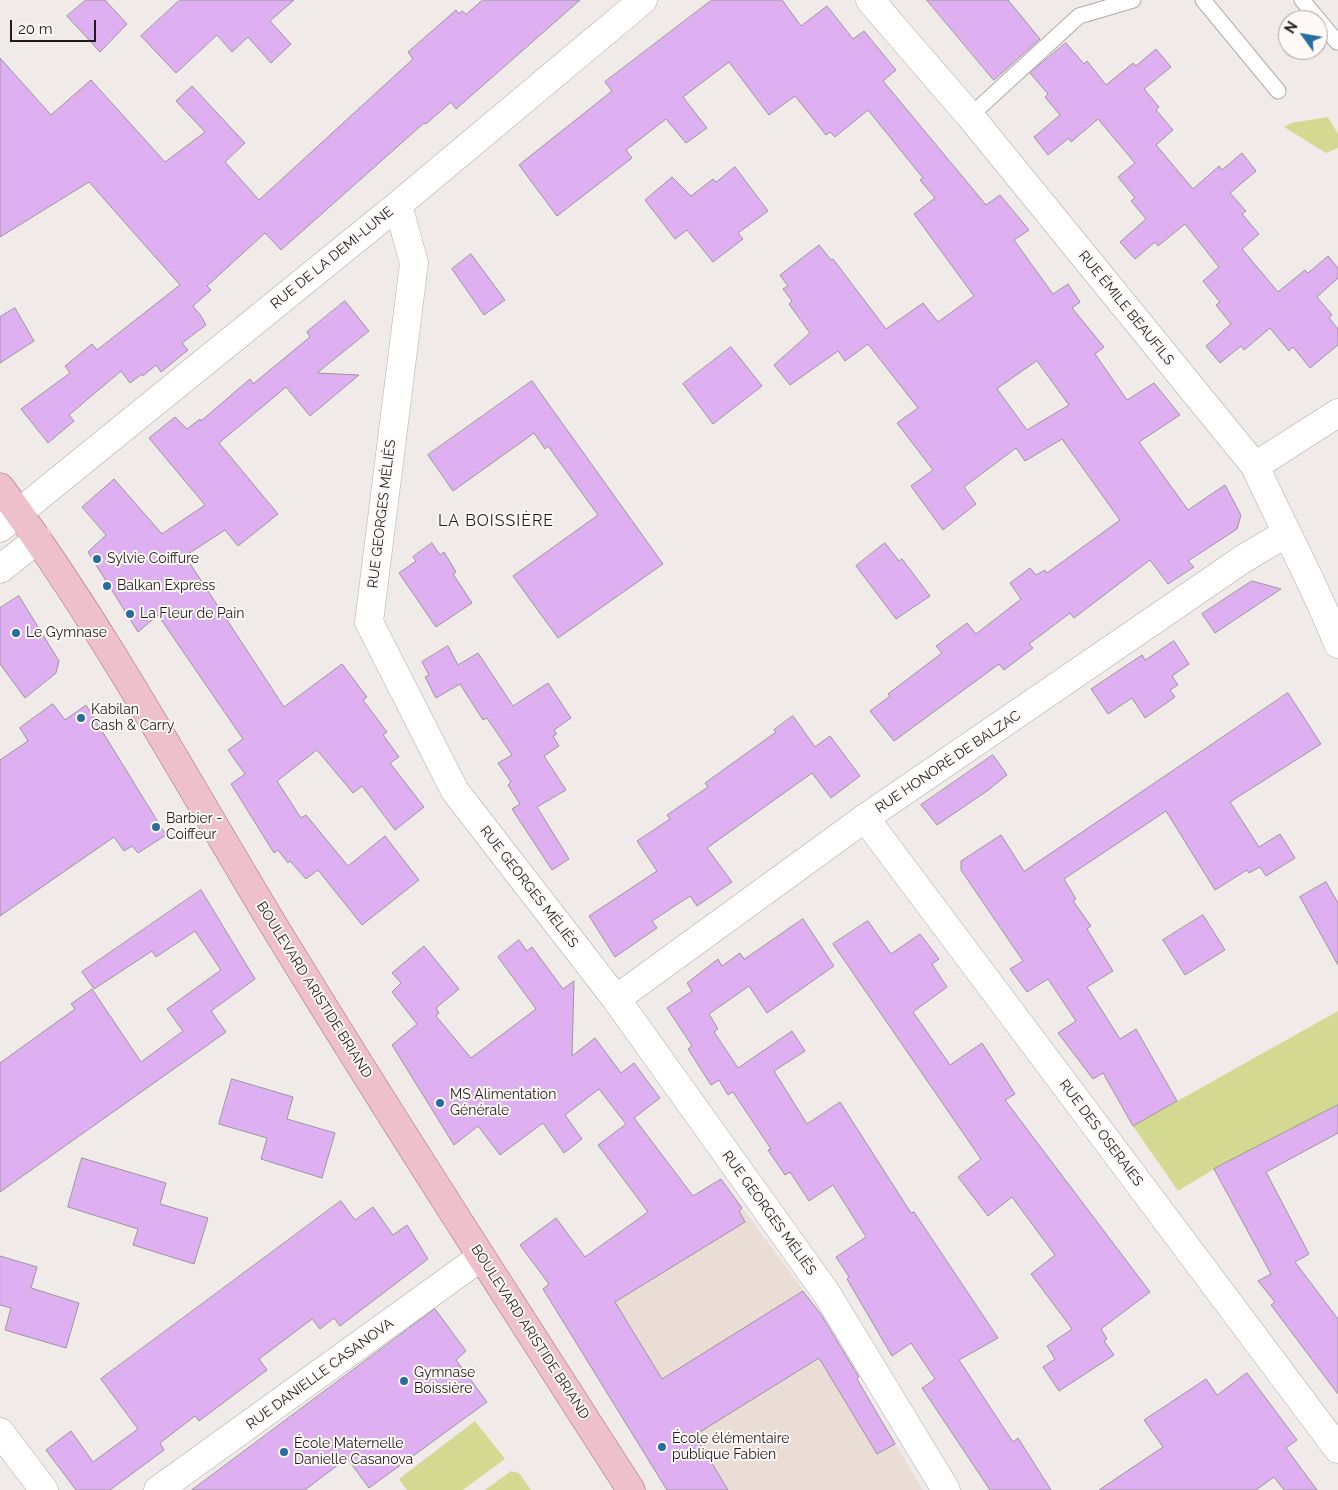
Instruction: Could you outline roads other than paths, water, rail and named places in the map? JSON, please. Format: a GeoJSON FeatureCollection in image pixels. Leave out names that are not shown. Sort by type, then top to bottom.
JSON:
{"type":"FeatureCollection","features":[{"type":"Feature","properties":{"kind":"main road","name":"BOULEVARD ARISTIDE BRIAND"},"geometry":{"type":"LineString","coordinates":[[0,487],[9,520],[38,539],[113,653],[318,998],[631,1490]]}},
{"type":"Feature","properties":{"kind":"street","name":"RUE DE LA DEMI-LUNE"},"geometry":{"type":"LineString","coordinates":[[9,520],[398,204],[643,0]]}},
{"type":"Feature","properties":{"kind":"street","name":"RUE ÉMILE BEAUFILS"},"geometry":{"type":"LineString","coordinates":[[870,0],[970,116],[1255,466],[1285,534],[1332,611],[1338,644]]}},
{"type":"Feature","properties":{"kind":"street","name":"RUE GEORGES MÉLIÈS"},"geometry":{"type":"LineString","coordinates":[[398,204],[414,263],[369,622],[455,791],[616,999],[827,1294],[946,1490]]}},
{"type":"Feature","properties":{"kind":"street"},"geometry":{"type":"LineString","coordinates":[[1255,466],[1338,413]]}},
{"type":"Feature","properties":{"kind":"street","name":"RUE HONORÉ DE BALZAC"},"geometry":{"type":"LineString","coordinates":[[616,999],[865,818],[1243,559],[1285,534]]}},
{"type":"Feature","properties":{"kind":"street"},"geometry":{"type":"LineString","coordinates":[[0,569],[38,539]]}},
{"type":"Feature","properties":{"kind":"street","name":"RUE DES OSERAIES"},"geometry":{"type":"LineString","coordinates":[[865,818],[1338,1449]]}},
{"type":"Feature","properties":{"kind":"street","name":"RUE DANIELLE CASANOVA"},"geometry":{"type":"LineString","coordinates":[[158,1490],[481,1257]]}},
{"type":"Feature","properties":{"kind":"street"},"geometry":{"type":"LineString","coordinates":[[0,1432],[44,1490]]}},
{"type":"Feature","properties":{"kind":"lane"},"geometry":{"type":"LineString","coordinates":[[970,116],[1079,16],[1133,0]]}},
{"type":"Feature","properties":{"kind":"lane"},"geometry":{"type":"LineString","coordinates":[[1203,0],[1278,91]]}},
{"type":"Feature","properties":{"kind":"lane"},"geometry":{"type":"LineString","coordinates":[[1302,0],[1337,42]]}},
{"type":"Feature","properties":{"kind":"place","name":"Sylvie Coiffure"},"geometry":{"type":"Point","coordinates":[97,559]}},
{"type":"Feature","properties":{"kind":"place","name":"Balkan Express"},"geometry":{"type":"Point","coordinates":[107,586]}},
{"type":"Feature","properties":{"kind":"place","name":"La Fleur de Pain"},"geometry":{"type":"Point","coordinates":[130,614]}},
{"type":"Feature","properties":{"kind":"place","name":"Le Gymnase"},"geometry":{"type":"Point","coordinates":[16,633]}},
{"type":"Feature","properties":{"kind":"place","name":"Kabilan Cash & Carry"},"geometry":{"type":"Point","coordinates":[81,718]}},
{"type":"Feature","properties":{"kind":"place","name":"Barbier - Coiffeur"},"geometry":{"type":"Point","coordinates":[156,827]}},
{"type":"Feature","properties":{"kind":"place","name":"MS Alimentation Générale"},"geometry":{"type":"Point","coordinates":[440,1103]}},
{"type":"Feature","properties":{"kind":"place","name":"Gymnase Boissière"},"geometry":{"type":"Point","coordinates":[404,1381]}},
{"type":"Feature","properties":{"kind":"place","name":"École élémentaire publique Fabien"},"geometry":{"type":"Point","coordinates":[662,1447]}},
{"type":"Feature","properties":{"kind":"place","name":"École Maternelle Danielle Casanova"},"geometry":{"type":"Point","coordinates":[284,1452]}},
{"type":"Feature","properties":{"kind":"district","name":"LA BOISSIÈRE"},"geometry":{"type":"Point","coordinates":[496,521]}}]}
